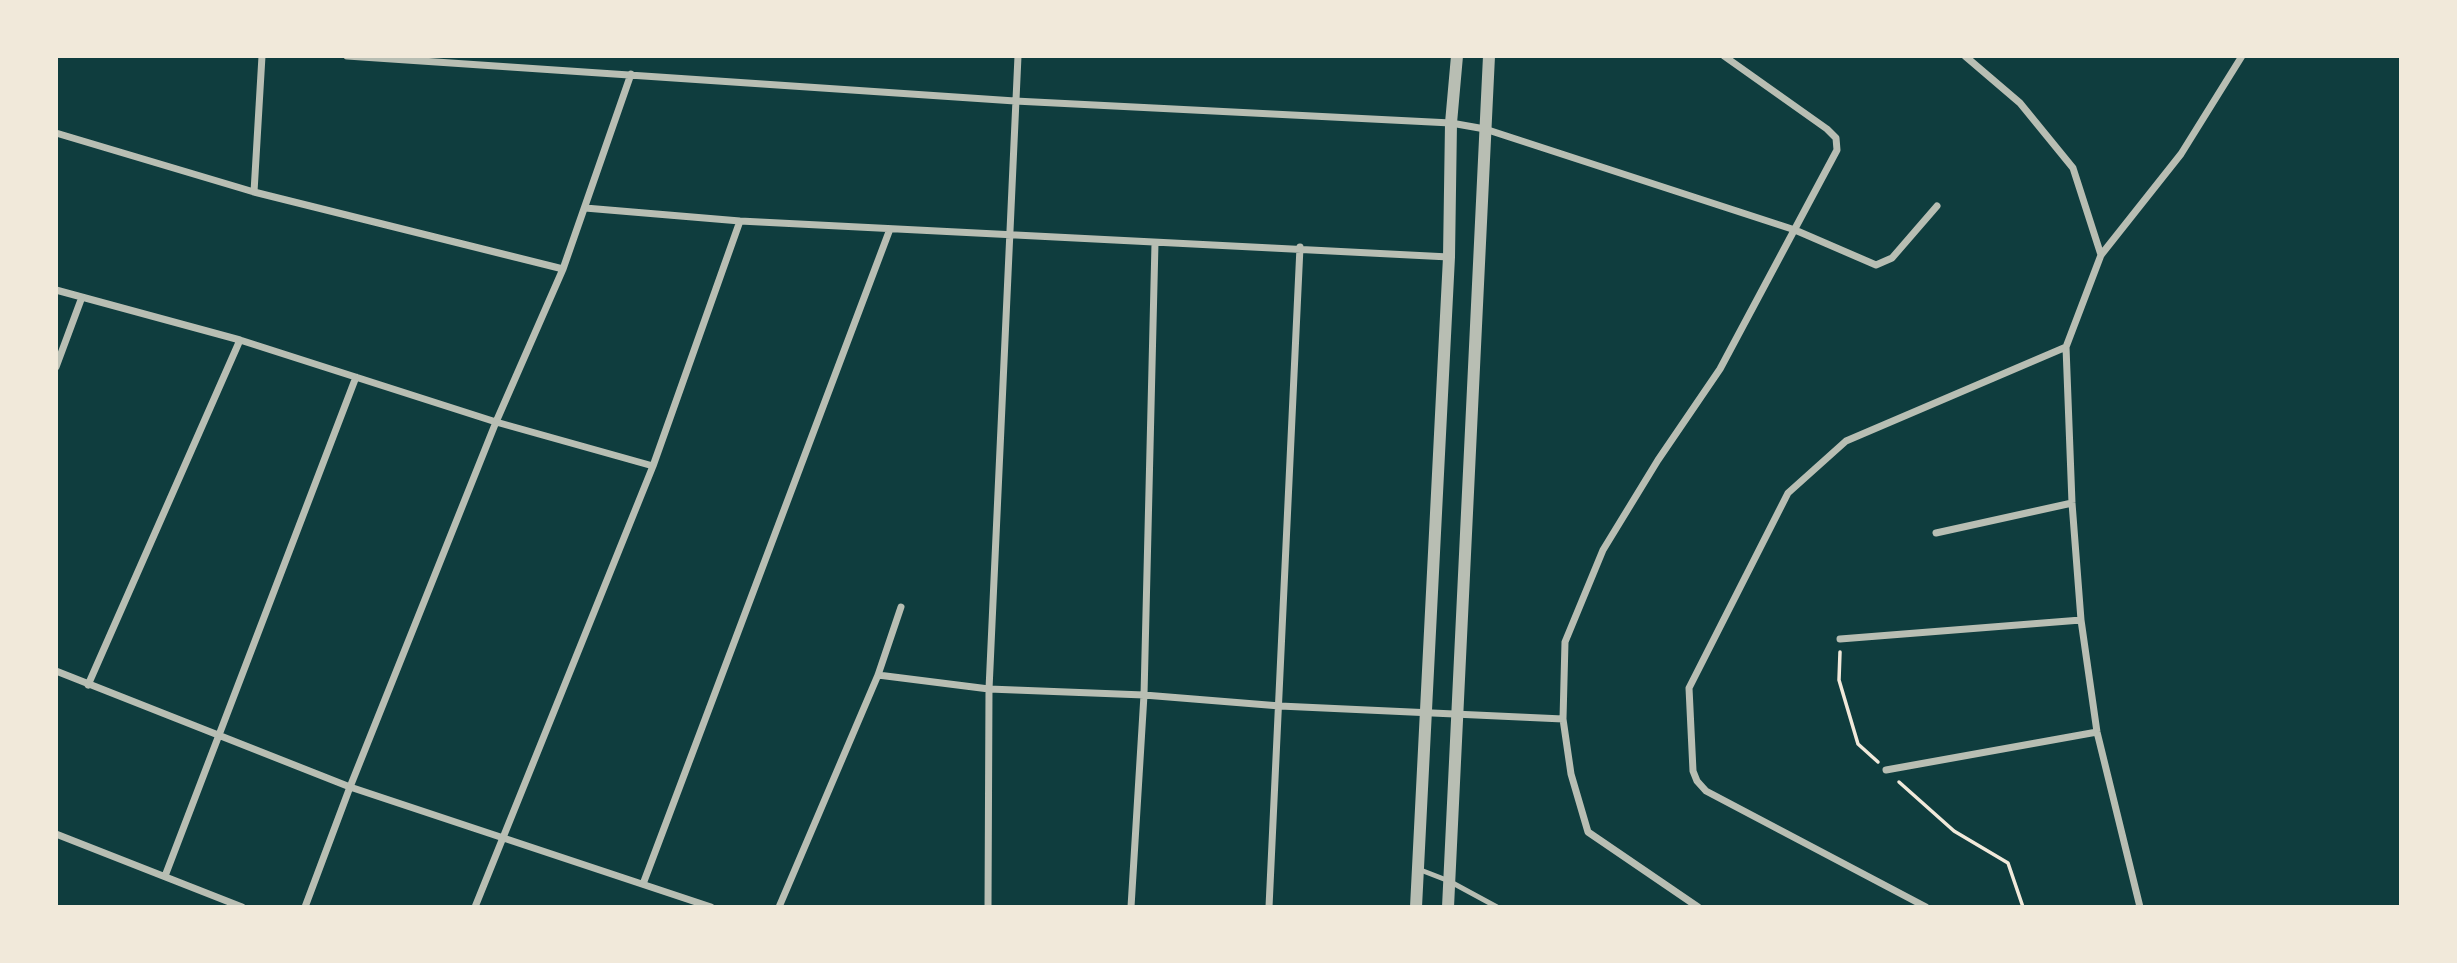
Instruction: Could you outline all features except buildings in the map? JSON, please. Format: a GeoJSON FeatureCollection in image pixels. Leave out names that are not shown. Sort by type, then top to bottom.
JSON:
{"type":"FeatureCollection","features":[{"type":"Feature","properties":{"kind":"street"},"geometry":{"type":"LineString","coordinates":[[254,192],[262,56]]}},
{"type":"Feature","properties":{"kind":"street"},"geometry":{"type":"LineString","coordinates":[[347,56],[1015,101],[1451,123],[1485,129],[1795,230],[1876,265],[1892,258],[1937,206]]}},
{"type":"Feature","properties":{"kind":"street"},"geometry":{"type":"LineString","coordinates":[[988,907],[989,689],[1018,56]]}},
{"type":"Feature","properties":{"kind":"street"},"geometry":{"type":"LineString","coordinates":[[1416,907],[1449,257],[1451,123],[1457,56]]}},
{"type":"Feature","properties":{"kind":"street"},"geometry":{"type":"LineString","coordinates":[[1448,907],[1489,56]]}},
{"type":"Feature","properties":{"kind":"street"},"geometry":{"type":"LineString","coordinates":[[1698,907],[1588,832],[1571,774],[1563,719],[1565,642],[1603,550],[1658,460],[1720,369],[1837,150],[1836,138],[1828,129],[1724,56]]}},
{"type":"Feature","properties":{"kind":"street"},"geometry":{"type":"LineString","coordinates":[[1965,56],[2020,103],[2073,168],[2101,255]]}},
{"type":"Feature","properties":{"kind":"street"},"geometry":{"type":"LineString","coordinates":[[2140,907],[2097,732],[2081,620],[2072,503],[2066,347],[2101,255],[2181,154],[2242,56]]}},
{"type":"Feature","properties":{"kind":"street"},"geometry":{"type":"LineString","coordinates":[[305,907],[350,787],[496,422],[563,269],[631,74]]}},
{"type":"Feature","properties":{"kind":"street"},"geometry":{"type":"LineString","coordinates":[[56,133],[254,192],[563,269]]}},
{"type":"Feature","properties":{"kind":"street"},"geometry":{"type":"LineString","coordinates":[[585,208],[740,221],[1155,243],[1300,247],[1449,257]]}},
{"type":"Feature","properties":{"kind":"street"},"geometry":{"type":"LineString","coordinates":[[475,907],[653,466],[740,221]]}},
{"type":"Feature","properties":{"kind":"street"},"geometry":{"type":"LineString","coordinates":[[643,884],[890,229]]}},
{"type":"Feature","properties":{"kind":"street"},"geometry":{"type":"LineString","coordinates":[[1131,907],[1144,695],[1155,243]]}},
{"type":"Feature","properties":{"kind":"street"},"geometry":{"type":"LineString","coordinates":[[1269,907],[1300,247]]}},
{"type":"Feature","properties":{"kind":"street"},"geometry":{"type":"LineString","coordinates":[[56,290],[240,340],[496,422],[653,466]]}},
{"type":"Feature","properties":{"kind":"street"},"geometry":{"type":"LineString","coordinates":[[56,367],[82,297]]}},
{"type":"Feature","properties":{"kind":"street"},"geometry":{"type":"LineString","coordinates":[[88,685],[240,340]]}},
{"type":"Feature","properties":{"kind":"street"},"geometry":{"type":"LineString","coordinates":[[1926,907],[1706,791],[1693,771],[1689,688],[1788,493],[1846,441],[2066,347]]}},
{"type":"Feature","properties":{"kind":"street"},"geometry":{"type":"LineString","coordinates":[[165,876],[356,377]]}},
{"type":"Feature","properties":{"kind":"street"},"geometry":{"type":"LineString","coordinates":[[1936,533],[2072,503]]}},
{"type":"Feature","properties":{"kind":"street"},"geometry":{"type":"LineString","coordinates":[[779,907],[878,675],[901,607]]}},
{"type":"Feature","properties":{"kind":"street"},"geometry":{"type":"LineString","coordinates":[[1840,639],[2081,620]]}},
{"type":"Feature","properties":{"kind":"street"},"geometry":{"type":"LineString","coordinates":[[56,671],[350,787],[710,907]]}},
{"type":"Feature","properties":{"kind":"street"},"geometry":{"type":"LineString","coordinates":[[878,675],[989,689],[1563,719]]}},
{"type":"Feature","properties":{"kind":"street"},"geometry":{"type":"LineString","coordinates":[[1886,770],[2097,732]]}},
{"type":"Feature","properties":{"kind":"street"},"geometry":{"type":"LineString","coordinates":[[56,834],[242,907]]}},
{"type":"Feature","properties":{"kind":"lane"},"geometry":{"type":"LineString","coordinates":[[1418,869],[1449,881],[1497,907]]}},
{"type":"Feature","properties":{"kind":"path"},"geometry":{"type":"LineString","coordinates":[[1840,639],[1839,680],[1858,744],[1954,831],[2008,863],[2023,907]]}}]}
